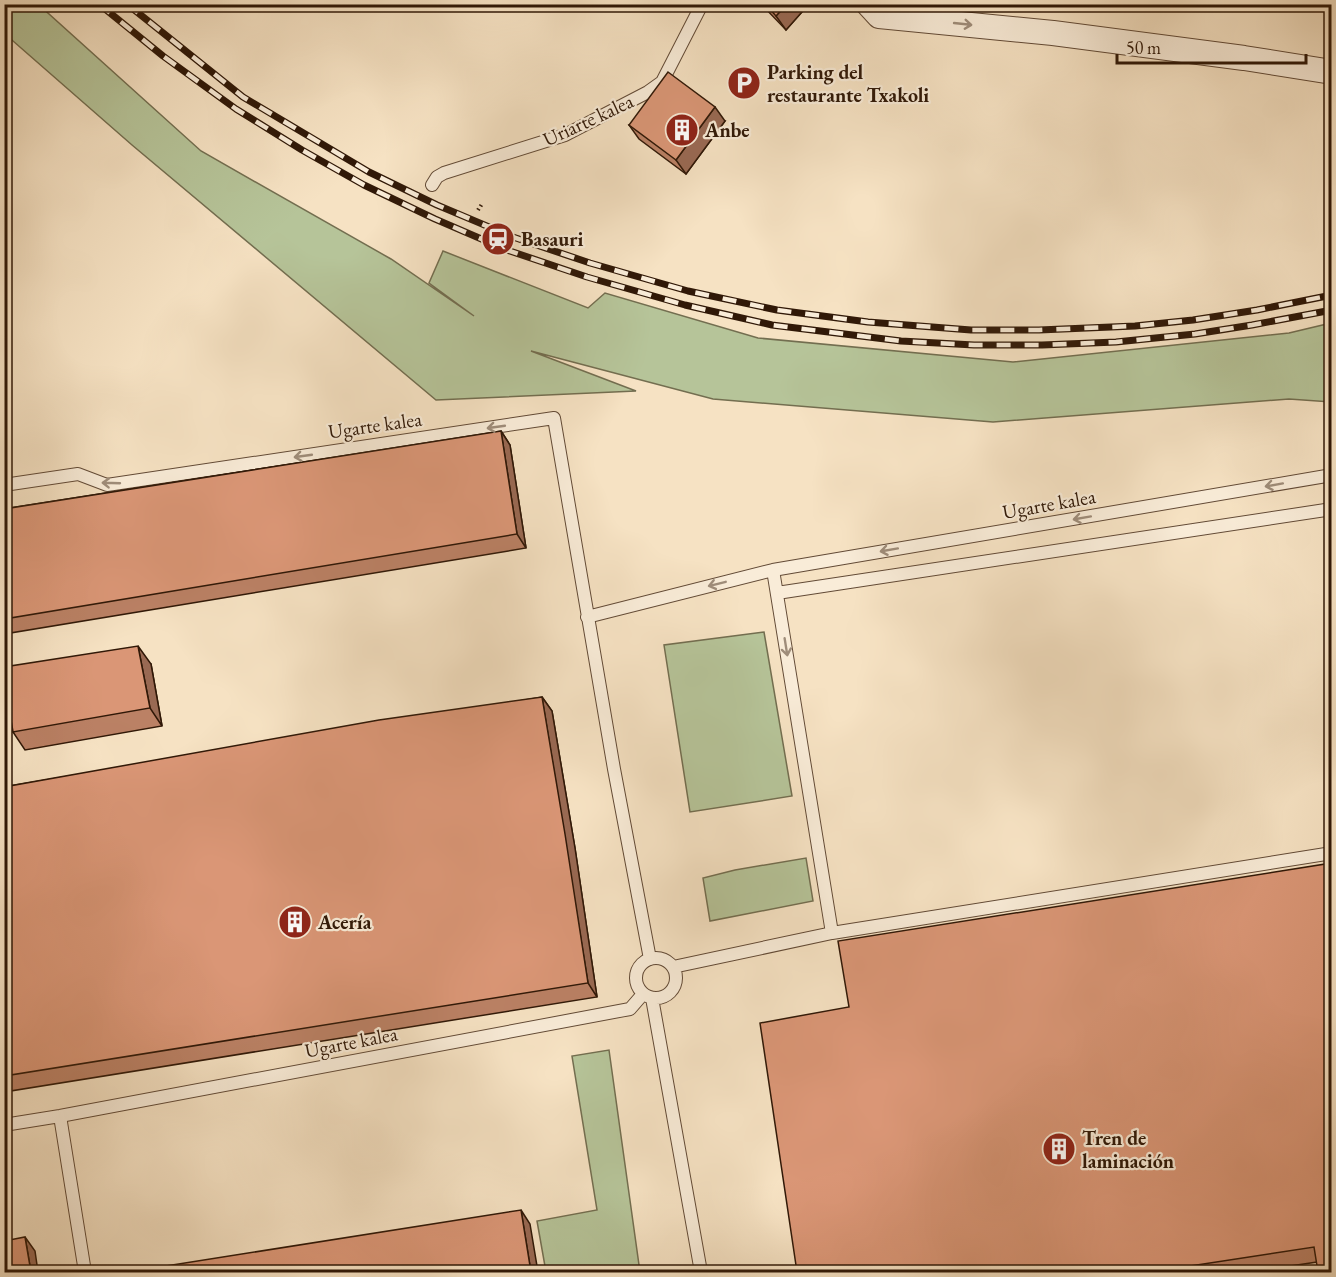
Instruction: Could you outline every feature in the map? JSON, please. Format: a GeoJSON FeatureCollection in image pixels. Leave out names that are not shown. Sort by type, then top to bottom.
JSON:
{"type":"FeatureCollection","features":[{"type":"Feature","properties":{"kind":"street"},"geometry":{"type":"LineString","coordinates":[[868,4],[879,16],[1053,33],[1332,72]]}},
{"type":"Feature","properties":{"kind":"lane","name":"Uriarte kalea"},"geometry":{"type":"LineString","coordinates":[[432,185],[437,177],[444,173],[565,135],[648,92],[662,81],[702,4]]}},
{"type":"Feature","properties":{"kind":"lane","name":"Ugarte kalea"},"geometry":{"type":"LineString","coordinates":[[4,485],[78,474],[107,485],[554,418],[587,617],[650,959]]}},
{"type":"Feature","properties":{"kind":"lane","name":"Ugarte kalea"},"geometry":{"type":"LineString","coordinates":[[587,617],[773,570],[1332,475]]}},
{"type":"Feature","properties":{"kind":"lane"},"geometry":{"type":"LineString","coordinates":[[777,593],[1332,509]]}},
{"type":"Feature","properties":{"kind":"lane"},"geometry":{"type":"LineString","coordinates":[[773,570],[832,933]]}},
{"type":"Feature","properties":{"kind":"lane"},"geometry":{"type":"LineString","coordinates":[[700,1272],[648,996],[636,984],[640,966],[650,959],[663,959],[673,967],[832,933],[1332,853]]}},
{"type":"Feature","properties":{"kind":"lane","name":"Ugarte kalea"},"geometry":{"type":"LineString","coordinates":[[4,1125],[630,1009],[648,996],[659,998],[671,992],[675,987],[676,973],[673,967]]}},
{"type":"Feature","properties":{"kind":"lane"},"geometry":{"type":"LineString","coordinates":[[60,1116],[85,1272]]}},
{"type":"Feature","properties":{"kind":"path"},"geometry":{"type":"LineString","coordinates":[[478,210],[482,204]]}},
{"type":"Feature","properties":{"kind":"green space"},"geometry":{"type":"Polygon","coordinates":[[[5,4],[39,5],[201,151],[391,259],[474,316],[429,283],[443,251],[588,308],[605,293],[758,338],[1013,362],[1289,333],[1331,323],[1331,402],[1289,399],[993,422],[713,399],[531,351],[636,391],[436,400],[132,145],[5,34],[5,4]]]}},
{"type":"Feature","properties":{"kind":"green space"},"geometry":{"type":"Polygon","coordinates":[[[764,632],[792,796],[690,812],[664,645],[764,632]]]}},
{"type":"Feature","properties":{"kind":"green space"},"geometry":{"type":"Polygon","coordinates":[[[806,858],[813,901],[710,921],[703,878],[806,858]]]}},
{"type":"Feature","properties":{"kind":"green space"},"geometry":{"type":"Polygon","coordinates":[[[609,1050],[640,1272],[546,1272],[537,1221],[597,1210],[572,1056],[609,1050]]]}},
{"type":"Feature","properties":{"kind":"building"},"geometry":{"type":"Polygon","coordinates":[[[765,4],[787,4],[776,16],[765,4]]]}},
{"type":"Feature","properties":{"kind":"building","name":"Anbe"},"geometry":{"type":"Polygon","coordinates":[[[668,72],[715,107],[676,160],[629,125],[668,72]]]}},
{"type":"Feature","properties":{"kind":"building"},"geometry":{"type":"Polygon","coordinates":[[[501,431],[517,534],[4,619],[4,509],[501,431]]]}},
{"type":"Feature","properties":{"kind":"building"},"geometry":{"type":"Polygon","coordinates":[[[138,646],[150,708],[13,732],[4,667],[138,646]]]}},
{"type":"Feature","properties":{"kind":"building","name":"Acería"},"geometry":{"type":"Polygon","coordinates":[[[542,697],[588,983],[4,1076],[4,787],[379,720],[542,697]]]}},
{"type":"Feature","properties":{"kind":"building","name":"Tren de laminación"},"geometry":{"type":"Polygon","coordinates":[[[1332,863],[1332,1272],[1318,1272],[1314,1247],[1151,1272],[797,1272],[760,1023],[849,1007],[838,941],[1332,863]]]}},
{"type":"Feature","properties":{"kind":"building"},"geometry":{"type":"Polygon","coordinates":[[[521,1210],[531,1272],[128,1272],[521,1210]]]}},
{"type":"Feature","properties":{"kind":"building"},"geometry":{"type":"Polygon","coordinates":[[[25,1237],[31,1272],[4,1272],[4,1241],[25,1237]]]}},
{"type":"Feature","properties":{"kind":"railway"},"geometry":{"type":"LineString","coordinates":[[99,4],[163,56],[236,109],[364,185],[507,250],[587,277],[685,305],[772,325],[901,341],[974,345],[1116,342],[1195,334],[1332,310]]}},
{"type":"Feature","properties":{"kind":"railway"},"geometry":{"type":"LineString","coordinates":[[127,4],[243,97],[369,172],[437,205],[513,237],[590,263],[688,291],[777,310],[868,322],[971,330],[1135,326],[1257,310],[1332,295]]}},
{"type":"Feature","properties":{"kind":"place","name":"Parking del restaurante Txakoli"},"geometry":{"type":"Point","coordinates":[744,83]}},
{"type":"Feature","properties":{"kind":"place","name":"Anbe"},"geometry":{"type":"Point","coordinates":[682,130]}},
{"type":"Feature","properties":{"kind":"place","name":"Basauri"},"geometry":{"type":"Point","coordinates":[498,239]}},
{"type":"Feature","properties":{"kind":"place","name":"Acería"},"geometry":{"type":"Point","coordinates":[295,922]}},
{"type":"Feature","properties":{"kind":"place","name":"Tren de laminación"},"geometry":{"type":"Point","coordinates":[1059,1149]}}]}
